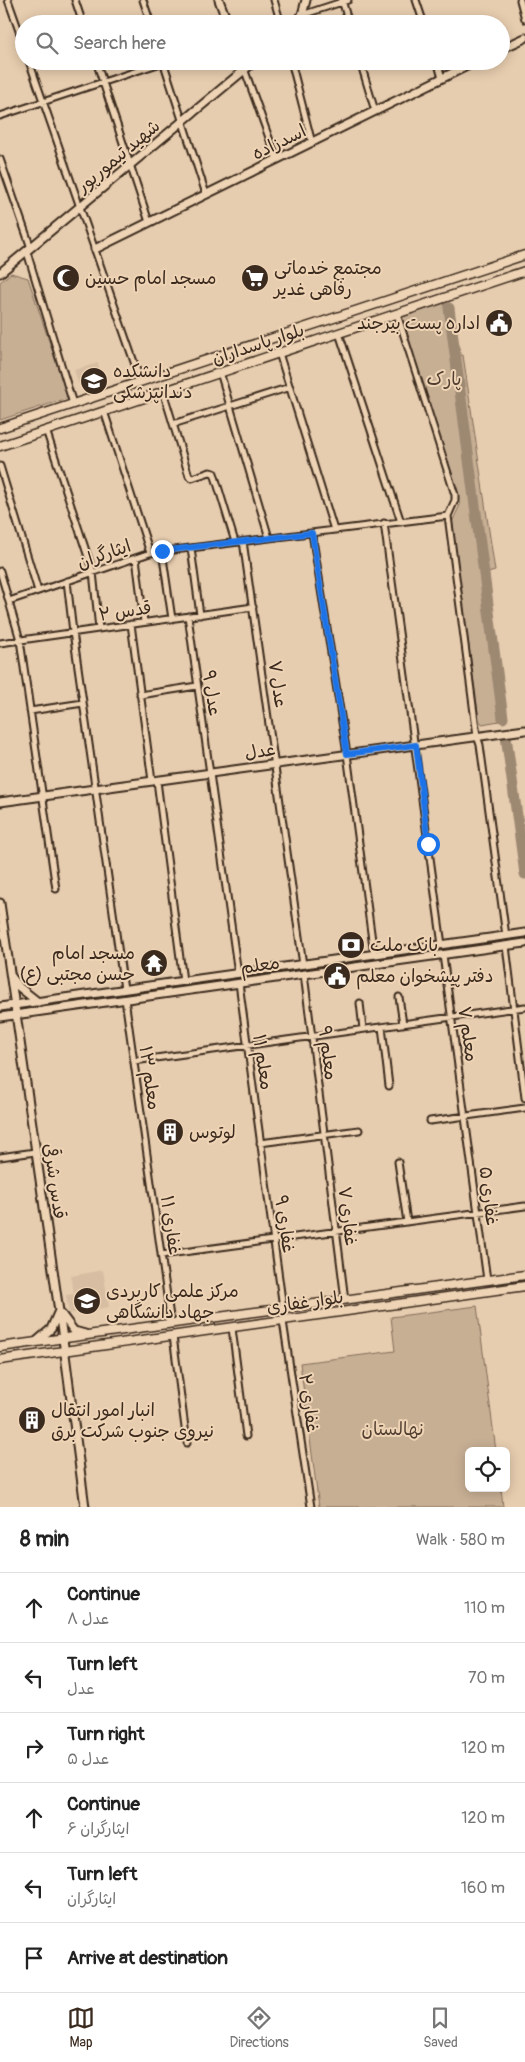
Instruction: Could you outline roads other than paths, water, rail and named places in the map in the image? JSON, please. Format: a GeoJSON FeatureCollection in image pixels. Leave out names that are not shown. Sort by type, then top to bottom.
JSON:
{"type":"FeatureCollection","features":[{"type":"Feature","properties":{"kind":"main road","name":"بلوار پاسداران"},"geometry":{"type":"LineString","coordinates":[[0,428],[525,255]]}},
{"type":"Feature","properties":{"kind":"main road","name":"بلوار پاسداران"},"geometry":{"type":"LineString","coordinates":[[0,446],[525,271]]}},
{"type":"Feature","properties":{"kind":"main road","name":"بلوار غفاری"},"geometry":{"type":"LineString","coordinates":[[0,1347],[525,1275]]}},
{"type":"Feature","properties":{"kind":"main road","name":"بلوار غفاری"},"geometry":{"type":"LineString","coordinates":[[0,1360],[525,1286]]}},
{"type":"Feature","properties":{"kind":"street"},"geometry":{"type":"LineString","coordinates":[[8,0],[15,20]]}},
{"type":"Feature","properties":{"kind":"street"},"geometry":{"type":"LineString","coordinates":[[143,0],[148,15]]}},
{"type":"Feature","properties":{"kind":"street"},"geometry":{"type":"LineString","coordinates":[[219,0],[225,15]]}},
{"type":"Feature","properties":{"kind":"street"},"geometry":{"type":"LineString","coordinates":[[274,0],[278,15]]}},
{"type":"Feature","properties":{"kind":"street"},"geometry":{"type":"LineString","coordinates":[[302,15],[306,0]]}},
{"type":"Feature","properties":{"kind":"street"},"geometry":{"type":"LineString","coordinates":[[416,0],[421,15]]}},
{"type":"Feature","properties":{"kind":"street"},"geometry":{"type":"LineString","coordinates":[[520,0],[525,19]]}},
{"type":"Feature","properties":{"kind":"street"},"geometry":{"type":"LineString","coordinates":[[76,1],[80,15]]}},
{"type":"Feature","properties":{"kind":"street"},"geometry":{"type":"LineString","coordinates":[[302,15],[344,1],[347,15]]}},
{"type":"Feature","properties":{"kind":"street"},"geometry":{"type":"LineString","coordinates":[[510,46],[525,38]]}},
{"type":"Feature","properties":{"kind":"street"},"geometry":{"type":"LineString","coordinates":[[32,70],[141,382]]}},
{"type":"Feature","properties":{"kind":"street"},"geometry":{"type":"LineString","coordinates":[[99,70],[149,222]]}},
{"type":"Feature","properties":{"kind":"street"},"geometry":{"type":"LineString","coordinates":[[0,116],[140,70]]}},
{"type":"Feature","properties":{"kind":"street"},"geometry":{"type":"LineString","coordinates":[[166,70],[206,194]]}},
{"type":"Feature","properties":{"kind":"street"},"geometry":{"type":"LineString","coordinates":[[245,70],[277,160]]}},
{"type":"Feature","properties":{"kind":"street","name":"شهید تیمورپور"},"geometry":{"type":"LineString","coordinates":[[0,273],[245,70]]}},
{"type":"Feature","properties":{"kind":"street"},"geometry":{"type":"LineString","coordinates":[[294,70],[312,142]]}},
{"type":"Feature","properties":{"kind":"street"},"geometry":{"type":"LineString","coordinates":[[363,70],[375,111]]}},
{"type":"Feature","properties":{"kind":"street"},"geometry":{"type":"LineString","coordinates":[[440,70],[442,78]]}},
{"type":"Feature","properties":{"kind":"street","name":"اسدزاده"},"geometry":{"type":"LineString","coordinates":[[95,249],[458,70]]}},
{"type":"Feature","properties":{"kind":"street"},"geometry":{"type":"LineString","coordinates":[[0,159],[29,250],[73,404]]}},
{"type":"Feature","properties":{"kind":"street"},"geometry":{"type":"LineString","coordinates":[[397,314],[455,495],[455,500],[448,516],[461,622],[506,936]]}},
{"type":"Feature","properties":{"kind":"street"},"geometry":{"type":"LineString","coordinates":[[340,333],[401,522]]}},
{"type":"Feature","properties":{"kind":"street"},"geometry":{"type":"LineString","coordinates":[[279,353],[334,530]]}},
{"type":"Feature","properties":{"kind":"street"},"geometry":{"type":"LineString","coordinates":[[220,372],[269,538]]}},
{"type":"Feature","properties":{"kind":"street"},"geometry":{"type":"LineString","coordinates":[[173,424],[290,387]]}},
{"type":"Feature","properties":{"kind":"street"},"geometry":{"type":"LineString","coordinates":[[163,391],[190,478],[212,471],[235,542]]}},
{"type":"Feature","properties":{"kind":"street"},"geometry":{"type":"LineString","coordinates":[[104,411],[150,553]]}},
{"type":"Feature","properties":{"kind":"street"},"geometry":{"type":"LineString","coordinates":[[46,430],[93,572],[99,629]]}},
{"type":"Feature","properties":{"kind":"street"},"geometry":{"type":"LineString","coordinates":[[0,466],[38,591]]}},
{"type":"Feature","properties":{"kind":"street","name":"ایثارگران"},"geometry":{"type":"LineString","coordinates":[[9,601],[150,553],[448,516]]}},
{"type":"Feature","properties":{"kind":"street"},"geometry":{"type":"LineString","coordinates":[[384,524],[416,745],[442,945]]}},
{"type":"Feature","properties":{"kind":"street"},"geometry":{"type":"LineString","coordinates":[[312,533],[347,754],[374,955]]}},
{"type":"Feature","properties":{"kind":"street","name":"عدل ۷"},"geometry":{"type":"LineString","coordinates":[[243,541],[303,965]]}},
{"type":"Feature","properties":{"kind":"street"},"geometry":{"type":"LineString","coordinates":[[191,548],[200,615]]}},
{"type":"Feature","properties":{"kind":"street"},"geometry":{"type":"LineString","coordinates":[[162,551],[172,618]]}},
{"type":"Feature","properties":{"kind":"street"},"geometry":{"type":"LineString","coordinates":[[136,558],[144,622]]}},
{"type":"Feature","properties":{"kind":"street"},"geometry":{"type":"LineString","coordinates":[[0,571],[20,640],[56,889]]}},
{"type":"Feature","properties":{"kind":"street"},"geometry":{"type":"LineString","coordinates":[[67,581],[124,989]]}},
{"type":"Feature","properties":{"kind":"street","name":"قدس ۲"},"geometry":{"type":"LineString","coordinates":[[0,643],[253,607]]}},
{"type":"Feature","properties":{"kind":"street","name":"عدل ۹"},"geometry":{"type":"LineString","coordinates":[[188,616],[238,974]]}},
{"type":"Feature","properties":{"kind":"street"},"geometry":{"type":"LineString","coordinates":[[131,624],[140,695],[170,879],[183,981]]}},
{"type":"Feature","properties":{"kind":"street"},"geometry":{"type":"LineString","coordinates":[[140,695],[197,686]]}},
{"type":"Feature","properties":{"kind":"street"},"geometry":{"type":"LineString","coordinates":[[30,711],[83,703]]}},
{"type":"Feature","properties":{"kind":"street","name":"عدل"},"geometry":{"type":"LineString","coordinates":[[0,802],[525,730]]}},
{"type":"Feature","properties":{"kind":"street","name":"قدس شرقی"},"geometry":{"type":"LineString","coordinates":[[0,903],[3,952],[10,974],[65,1352],[85,1507]]}},
{"type":"Feature","properties":{"kind":"street","name":"معلم"},"geometry":{"type":"LineString","coordinates":[[0,1007],[525,933]]}},
{"type":"Feature","properties":{"kind":"street","name":"معلم"},"geometry":{"type":"LineString","coordinates":[[0,1017],[525,943]]}},
{"type":"Feature","properties":{"kind":"street"},"geometry":{"type":"LineString","coordinates":[[506,946],[525,1098]]}},
{"type":"Feature","properties":{"kind":"street","name":"معلم ۷"},"geometry":{"type":"LineString","coordinates":[[443,954],[465,1116]]}},
{"type":"Feature","properties":{"kind":"street"},"geometry":{"type":"LineString","coordinates":[[10,974],[19,987],[38,1002]]}},
{"type":"Feature","properties":{"kind":"street","name":"معلم ۹"},"geometry":{"type":"LineString","coordinates":[[304,974],[324,1135]]}},
{"type":"Feature","properties":{"kind":"street","name":"معلم ۱۱"},"geometry":{"type":"LineString","coordinates":[[239,983],[260,1143]]}},
{"type":"Feature","properties":{"kind":"street"},"geometry":{"type":"LineString","coordinates":[[399,997],[403,1024]]}},
{"type":"Feature","properties":{"kind":"street","name":"معلم ۱۳"},"geometry":{"type":"LineString","coordinates":[[125,999],[148,1160]]}},
{"type":"Feature","properties":{"kind":"street"},"geometry":{"type":"LineString","coordinates":[[360,1003],[363,1029]]}},
{"type":"Feature","properties":{"kind":"street"},"geometry":{"type":"LineString","coordinates":[[134,1061],[525,1007]]}},
{"type":"Feature","properties":{"kind":"street"},"geometry":{"type":"LineString","coordinates":[[382,1027],[389,1086]]}},
{"type":"Feature","properties":{"kind":"street"},"geometry":{"type":"LineString","coordinates":[[430,1121],[525,1108]]}},
{"type":"Feature","properties":{"kind":"street","name":"غفاری ۵"},"geometry":{"type":"LineString","coordinates":[[465,1116],[486,1280]]}},
{"type":"Feature","properties":{"kind":"street"},"geometry":{"type":"LineString","coordinates":[[260,1143],[359,1130]]}},
{"type":"Feature","properties":{"kind":"street","name":"غفاری ۷"},"geometry":{"type":"LineString","coordinates":[[324,1135],[345,1300]]}},
{"type":"Feature","properties":{"kind":"street","name":"غفاری ۹"},"geometry":{"type":"LineString","coordinates":[[260,1143],[283,1308]]}},
{"type":"Feature","properties":{"kind":"street"},"geometry":{"type":"LineString","coordinates":[[0,1157],[36,1152]]}},
{"type":"Feature","properties":{"kind":"street","name":"غفاری ۱۱"},"geometry":{"type":"LineString","coordinates":[[148,1160],[171,1324]]}},
{"type":"Feature","properties":{"kind":"street"},"geometry":{"type":"LineString","coordinates":[[398,1162],[407,1222]]}},
{"type":"Feature","properties":{"kind":"street"},"geometry":{"type":"LineString","coordinates":[[161,1255],[525,1206]]}},
{"type":"Feature","properties":{"kind":"street"},"geometry":{"type":"LineString","coordinates":[[58,1307],[63,1318],[74,1331],[90,1335]]}},
{"type":"Feature","properties":{"kind":"street"},"geometry":{"type":"LineString","coordinates":[[30,1343],[40,1340],[51,1329],[58,1316],[58,1307]]}},
{"type":"Feature","properties":{"kind":"street","name":"غفاری ۲"},"geometry":{"type":"LineString","coordinates":[[283,1321],[311,1507]]}},
{"type":"Feature","properties":{"kind":"street"},"geometry":{"type":"LineString","coordinates":[[232,1328],[246,1436]]}},
{"type":"Feature","properties":{"kind":"street"},"geometry":{"type":"LineString","coordinates":[[173,1336],[188,1443]]}},
{"type":"Feature","properties":{"kind":"waterway"},"geometry":{"type":"LineString","coordinates":[[449,308],[503,718]]}},
{"type":"Feature","properties":{"kind":"waterway"},"geometry":{"type":"LineString","coordinates":[[506,736],[525,874]]}},
{"type":"Feature","properties":{"kind":"place","name":"مسجد امام حسین"},"geometry":{"type":"Point","coordinates":[66,278]}},
{"type":"Feature","properties":{"kind":"place","name":"مجتمع خدماتی رفاهی غدیر"},"geometry":{"type":"Point","coordinates":[255,278]}},
{"type":"Feature","properties":{"kind":"place","name":"اداره پست بیرجند"},"geometry":{"type":"Point","coordinates":[499,323]}},
{"type":"Feature","properties":{"kind":"place","name":"دانشکده دندانپزشکی"},"geometry":{"type":"Point","coordinates":[94,381]}},
{"type":"Feature","properties":{"kind":"place","name":"بانک ملت"},"geometry":{"type":"Point","coordinates":[351,945]}},
{"type":"Feature","properties":{"kind":"place","name":"مسجد امام حسن مجتبی (ع)"},"geometry":{"type":"Point","coordinates":[154,963]}},
{"type":"Feature","properties":{"kind":"place","name":"دفتر پیشخوان معلم"},"geometry":{"type":"Point","coordinates":[337,976]}},
{"type":"Feature","properties":{"kind":"place","name":"لوتوس"},"geometry":{"type":"Point","coordinates":[170,1132]}},
{"type":"Feature","properties":{"kind":"place","name":"مرکز علمی کاربردی جهاد دانشگاهی"},"geometry":{"type":"Point","coordinates":[87,1301]}},
{"type":"Feature","properties":{"kind":"place","name":"انبار امور انتقال نیروی جنوب شرکت برق"},"geometry":{"type":"Point","coordinates":[32,1420]}},
{"type":"Feature","properties":{"kind":"park label","name":"پارک"},"geometry":{"type":"Point","coordinates":[444,379]}},
{"type":"Feature","properties":{"kind":"park label","name":"نهالستان"},"geometry":{"type":"Point","coordinates":[393,1429]}}]}
